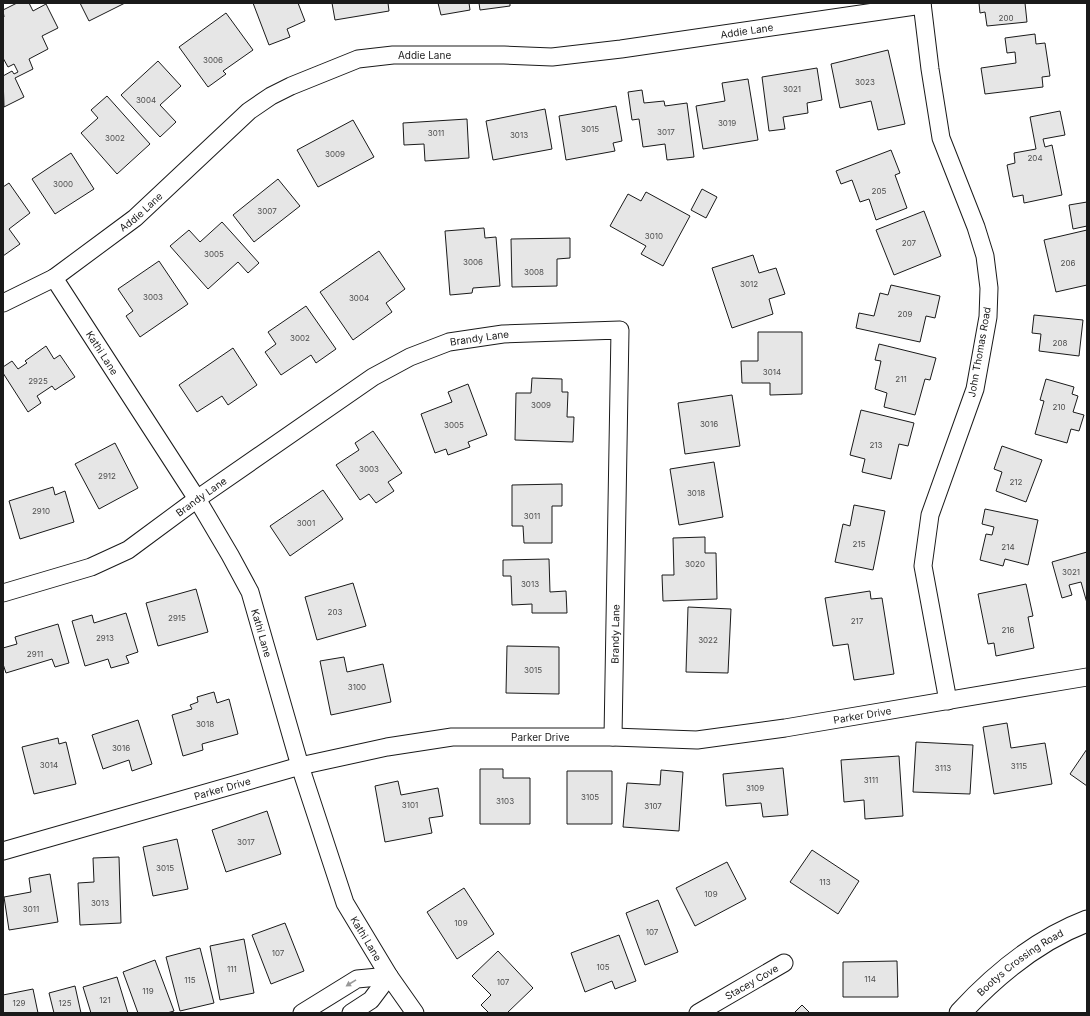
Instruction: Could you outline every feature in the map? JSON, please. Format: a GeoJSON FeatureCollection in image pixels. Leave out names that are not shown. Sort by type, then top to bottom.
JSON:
{"type":"FeatureCollection","features":[{"type":"Feature","properties":{"kind":"street","name":"Addie Lane"},"geometry":{"type":"LineString","coordinates":[[3,303],[54,278],[135,218],[250,111],[271,96],[291,86],[358,59],[393,55],[504,55],[552,57],[621,49],[922,4]]}},
{"type":"Feature","properties":{"kind":"street","name":"John Thomas Road"},"geometry":{"type":"LineString","coordinates":[[922,4],[930,69],[941,138],[976,227],[985,256],[990,288],[988,317],[975,389],[930,515],[923,566],[948,700]]}},
{"type":"Feature","properties":{"kind":"street","name":"Kathi Lane"},"geometry":{"type":"LineString","coordinates":[[54,278],[197,499],[250,592],[300,766],[345,902],[388,976],[415,1013]]}},
{"type":"Feature","properties":{"kind":"street","name":"Brandy Lane"},"geometry":{"type":"LineString","coordinates":[[3,593],[90,567],[128,550],[197,499],[373,377],[410,357],[449,342],[503,334],[620,330],[614,737]]}},
{"type":"Feature","properties":{"kind":"street","name":"Parker Drive"},"geometry":{"type":"LineString","coordinates":[[3,851],[300,766],[388,747],[452,737],[614,737],[697,740],[785,728],[1087,677]]}},
{"type":"Feature","properties":{"kind":"street","name":"Bootys Crossing Road"},"geometry":{"type":"LineString","coordinates":[[960,1013],[1000,973],[1028,952],[1049,939],[1087,921]]}},
{"type":"Feature","properties":{"kind":"street","name":"Stacey Cove"},"geometry":{"type":"LineString","coordinates":[[698,1013],[784,963]]}},
{"type":"Feature","properties":{"kind":"street"},"geometry":{"type":"LineString","coordinates":[[302,1013],[357,979],[388,976]]}},
{"type":"Feature","properties":{"kind":"street"},"geometry":{"type":"LineString","coordinates":[[351,1013],[372,1000],[388,976]]}},
{"type":"Feature","properties":{"kind":"building"},"geometry":{"type":"Polygon","coordinates":[[[17,3],[29,3],[33,11],[46,4],[58,28],[42,36],[48,49],[29,59],[33,69],[15,78],[24,97],[4,107],[3,76],[12,71],[14,74],[18,72],[14,64],[8,67],[3,58],[3,10],[17,3]]]}},
{"type":"Feature","properties":{"kind":"building"},"geometry":{"type":"Polygon","coordinates":[[[80,3],[125,3],[89,21],[80,3]]]}},
{"type":"Feature","properties":{"kind":"building"},"geometry":{"type":"Polygon","coordinates":[[[253,3],[298,3],[305,21],[287,29],[290,37],[269,45],[253,3]]]}},
{"type":"Feature","properties":{"kind":"building"},"geometry":{"type":"Polygon","coordinates":[[[332,3],[388,3],[389,11],[335,20],[332,3]]]}},
{"type":"Feature","properties":{"kind":"building"},"geometry":{"type":"Polygon","coordinates":[[[438,3],[469,3],[470,10],[441,15],[438,3]]]}},
{"type":"Feature","properties":{"kind":"building"},"geometry":{"type":"Polygon","coordinates":[[[479,3],[510,3],[510,6],[480,10],[479,3]]]}},
{"type":"Feature","properties":{"kind":"building"},"geometry":{"type":"Polygon","coordinates":[[[979,3],[1025,3],[1027,22],[987,26],[985,12],[980,13],[979,3]]]}},
{"type":"Feature","properties":{"kind":"building"},"geometry":{"type":"Polygon","coordinates":[[[226,13],[253,50],[223,71],[226,74],[208,87],[179,47],[226,13]]]}},
{"type":"Feature","properties":{"kind":"building"},"geometry":{"type":"Polygon","coordinates":[[[1035,34],[1036,44],[1045,43],[1050,76],[1042,77],[1043,87],[985,94],[981,68],[1016,63],[1015,52],[1007,53],[1005,38],[1035,34]]]}},
{"type":"Feature","properties":{"kind":"building"},"geometry":{"type":"Polygon","coordinates":[[[888,50],[905,124],[878,130],[871,101],[840,108],[831,64],[888,50]]]}},
{"type":"Feature","properties":{"kind":"building"},"geometry":{"type":"Polygon","coordinates":[[[158,61],[181,86],[160,105],[176,122],[160,137],[121,95],[158,61]]]}},
{"type":"Feature","properties":{"kind":"building"},"geometry":{"type":"Polygon","coordinates":[[[817,68],[822,100],[807,103],[808,113],[783,117],[785,129],[769,131],[762,77],[817,68]]]}},
{"type":"Feature","properties":{"kind":"building"},"geometry":{"type":"Polygon","coordinates":[[[748,79],[758,140],[703,149],[696,106],[725,101],[722,83],[748,79]]]}},
{"type":"Feature","properties":{"kind":"building"},"geometry":{"type":"Polygon","coordinates":[[[642,90],[644,103],[664,101],[665,106],[687,103],[694,157],[667,160],[665,144],[643,147],[639,119],[632,120],[628,92],[642,90]]]}},
{"type":"Feature","properties":{"kind":"building"},"geometry":{"type":"Polygon","coordinates":[[[107,96],[150,144],[117,174],[81,133],[98,118],[91,110],[107,96]]]}},
{"type":"Feature","properties":{"kind":"building"},"geometry":{"type":"Polygon","coordinates":[[[616,106],[622,141],[613,143],[615,151],[566,160],[559,116],[616,106]]]}},
{"type":"Feature","properties":{"kind":"building"},"geometry":{"type":"Polygon","coordinates":[[[545,109],[552,149],[493,160],[486,121],[545,109]]]}},
{"type":"Feature","properties":{"kind":"building"},"geometry":{"type":"Polygon","coordinates":[[[1060,111],[1065,135],[1043,139],[1045,147],[1052,145],[1062,195],[1024,203],[1023,195],[1013,197],[1007,165],[1015,163],[1014,153],[1036,149],[1030,117],[1060,111]]]}},
{"type":"Feature","properties":{"kind":"building"},"geometry":{"type":"Polygon","coordinates":[[[467,119],[469,158],[425,161],[424,144],[404,145],[403,123],[467,119]]]}},
{"type":"Feature","properties":{"kind":"building"},"geometry":{"type":"Polygon","coordinates":[[[353,120],[374,157],[318,187],[297,150],[353,120]]]}},
{"type":"Feature","properties":{"kind":"building"},"geometry":{"type":"Polygon","coordinates":[[[891,150],[900,173],[895,175],[907,208],[876,220],[869,199],[860,202],[852,180],[841,184],[836,171],[891,150]]]}},
{"type":"Feature","properties":{"kind":"building"},"geometry":{"type":"Polygon","coordinates":[[[71,153],[94,189],[55,214],[32,179],[71,153]]]}},
{"type":"Feature","properties":{"kind":"building"},"geometry":{"type":"Polygon","coordinates":[[[278,179],[300,206],[254,242],[233,215],[278,179]]]}},
{"type":"Feature","properties":{"kind":"building"},"geometry":{"type":"Polygon","coordinates":[[[9,183],[30,213],[9,229],[20,244],[3,256],[3,187],[9,183]]]}},
{"type":"Feature","properties":{"kind":"building"},"geometry":{"type":"Polygon","coordinates":[[[702,189],[717,197],[706,218],[691,210],[702,189]]]}},
{"type":"Feature","properties":{"kind":"building"},"geometry":{"type":"Polygon","coordinates":[[[646,192],[690,216],[663,266],[641,254],[646,246],[610,226],[628,194],[641,201],[646,192]]]}},
{"type":"Feature","properties":{"kind":"building"},"geometry":{"type":"Polygon","coordinates":[[[1087,202],[1087,226],[1073,229],[1069,205],[1087,202]]]}},
{"type":"Feature","properties":{"kind":"building"},"geometry":{"type":"Polygon","coordinates":[[[924,211],[941,256],[894,275],[876,230],[924,211]]]}},
{"type":"Feature","properties":{"kind":"building"},"geometry":{"type":"Polygon","coordinates":[[[222,222],[259,263],[248,273],[238,262],[208,289],[170,246],[189,230],[200,242],[222,222]]]}},
{"type":"Feature","properties":{"kind":"building"},"geometry":{"type":"Polygon","coordinates":[[[484,228],[485,238],[496,237],[500,286],[473,288],[472,293],[450,295],[445,231],[484,228]]]}},
{"type":"Feature","properties":{"kind":"building"},"geometry":{"type":"Polygon","coordinates":[[[1087,230],[1087,285],[1056,292],[1044,240],[1087,230]]]}},
{"type":"Feature","properties":{"kind":"building"},"geometry":{"type":"Polygon","coordinates":[[[570,238],[570,258],[557,259],[557,286],[512,287],[511,239],[570,238]]]}},
{"type":"Feature","properties":{"kind":"building"},"geometry":{"type":"Polygon","coordinates":[[[379,251],[405,289],[386,303],[392,312],[353,340],[320,292],[379,251]]]}},
{"type":"Feature","properties":{"kind":"building"},"geometry":{"type":"Polygon","coordinates":[[[753,255],[759,273],[776,268],[785,294],[769,299],[773,314],[732,328],[712,268],[753,255]]]}},
{"type":"Feature","properties":{"kind":"building"},"geometry":{"type":"Polygon","coordinates":[[[159,261],[188,304],[140,337],[126,316],[133,311],[118,289],[159,261]]]}},
{"type":"Feature","properties":{"kind":"building"},"geometry":{"type":"Polygon","coordinates":[[[891,285],[940,296],[935,318],[926,316],[920,342],[856,328],[859,313],[874,316],[880,293],[888,295],[891,285]]]}},
{"type":"Feature","properties":{"kind":"building"},"geometry":{"type":"Polygon","coordinates":[[[306,306],[336,349],[316,363],[311,355],[281,375],[265,352],[276,344],[268,332],[306,306]]]}},
{"type":"Feature","properties":{"kind":"building"},"geometry":{"type":"Polygon","coordinates":[[[1034,315],[1083,320],[1079,356],[1039,351],[1041,334],[1032,333],[1034,315]]]}},
{"type":"Feature","properties":{"kind":"building"},"geometry":{"type":"Polygon","coordinates":[[[758,332],[802,332],[802,394],[770,395],[770,383],[742,383],[741,361],[758,361],[758,332]]]}},
{"type":"Feature","properties":{"kind":"building"},"geometry":{"type":"Polygon","coordinates":[[[879,344],[936,358],[930,380],[925,379],[915,415],[884,407],[887,393],[875,389],[881,361],[875,360],[879,344]]]}},
{"type":"Feature","properties":{"kind":"building"},"geometry":{"type":"Polygon","coordinates":[[[46,346],[54,359],[60,355],[75,377],[55,390],[52,386],[37,396],[41,403],[28,412],[3,373],[3,367],[12,361],[18,369],[27,363],[25,361],[46,346]]]}},
{"type":"Feature","properties":{"kind":"building"},"geometry":{"type":"Polygon","coordinates":[[[233,348],[257,385],[228,405],[222,396],[197,412],[179,385],[233,348]]]}},
{"type":"Feature","properties":{"kind":"building"},"geometry":{"type":"Polygon","coordinates":[[[532,378],[562,379],[562,392],[568,392],[567,417],[574,417],[573,442],[515,440],[516,393],[531,393],[532,378]]]}},
{"type":"Feature","properties":{"kind":"building"},"geometry":{"type":"Polygon","coordinates":[[[1046,379],[1074,387],[1072,394],[1078,396],[1073,412],[1084,415],[1079,431],[1071,429],[1067,443],[1035,434],[1044,401],[1040,400],[1046,379]]]}},
{"type":"Feature","properties":{"kind":"building"},"geometry":{"type":"Polygon","coordinates":[[[468,384],[487,435],[468,442],[470,447],[448,455],[446,449],[435,453],[421,414],[452,402],[448,392],[468,384]]]}},
{"type":"Feature","properties":{"kind":"building"},"geometry":{"type":"Polygon","coordinates":[[[732,395],[740,446],[685,454],[678,403],[732,395]]]}},
{"type":"Feature","properties":{"kind":"building"},"geometry":{"type":"Polygon","coordinates":[[[861,410],[914,423],[908,446],[899,444],[891,479],[862,472],[865,459],[850,455],[861,410]]]}},
{"type":"Feature","properties":{"kind":"building"},"geometry":{"type":"Polygon","coordinates":[[[373,431],[402,473],[388,482],[394,491],[376,503],[369,494],[360,500],[336,465],[359,450],[355,443],[373,431]]]}},
{"type":"Feature","properties":{"kind":"building"},"geometry":{"type":"Polygon","coordinates":[[[115,443],[138,488],[99,509],[75,464],[115,443]]]}},
{"type":"Feature","properties":{"kind":"building"},"geometry":{"type":"Polygon","coordinates":[[[1002,446],[1042,460],[1026,502],[996,491],[1002,472],[994,469],[1002,446]]]}},
{"type":"Feature","properties":{"kind":"building"},"geometry":{"type":"Polygon","coordinates":[[[714,462],[723,517],[679,525],[670,469],[714,462]]]}},
{"type":"Feature","properties":{"kind":"building"},"geometry":{"type":"Polygon","coordinates":[[[562,484],[562,506],[552,506],[552,543],[524,543],[523,526],[512,526],[512,485],[562,484]]]}},
{"type":"Feature","properties":{"kind":"building"},"geometry":{"type":"Polygon","coordinates":[[[53,487],[55,495],[65,491],[74,522],[20,539],[9,501],[53,487]]]}},
{"type":"Feature","properties":{"kind":"building"},"geometry":{"type":"Polygon","coordinates":[[[323,490],[343,519],[290,556],[270,526],[323,490]]]}},
{"type":"Feature","properties":{"kind":"building"},"geometry":{"type":"Polygon","coordinates":[[[854,505],[885,511],[873,570],[835,562],[843,524],[850,526],[854,505]]]}},
{"type":"Feature","properties":{"kind":"building"},"geometry":{"type":"Polygon","coordinates":[[[985,509],[1038,520],[1028,565],[1005,559],[1003,566],[980,560],[986,534],[992,535],[994,527],[982,524],[985,509]]]}},
{"type":"Feature","properties":{"kind":"building"},"geometry":{"type":"Polygon","coordinates":[[[705,537],[705,553],[716,553],[717,599],[663,601],[662,575],[674,575],[673,538],[705,537]]]}},
{"type":"Feature","properties":{"kind":"building"},"geometry":{"type":"Polygon","coordinates":[[[1087,552],[1087,603],[1081,582],[1069,585],[1072,595],[1062,598],[1052,562],[1087,552]]]}},
{"type":"Feature","properties":{"kind":"building"},"geometry":{"type":"Polygon","coordinates":[[[549,559],[550,592],[566,591],[567,613],[532,613],[532,604],[512,605],[511,576],[503,576],[503,560],[549,559]]]}},
{"type":"Feature","properties":{"kind":"building"},"geometry":{"type":"Polygon","coordinates":[[[353,583],[366,626],[317,640],[305,597],[353,583]]]}},
{"type":"Feature","properties":{"kind":"building"},"geometry":{"type":"Polygon","coordinates":[[[1026,584],[1033,616],[1028,617],[1034,648],[996,656],[994,643],[988,644],[978,594],[1026,584]]]}},
{"type":"Feature","properties":{"kind":"building"},"geometry":{"type":"Polygon","coordinates":[[[196,589],[208,632],[158,646],[146,603],[196,589]]]}},
{"type":"Feature","properties":{"kind":"building"},"geometry":{"type":"Polygon","coordinates":[[[870,591],[871,599],[882,598],[894,674],[854,680],[848,644],[833,646],[825,598],[870,591]]]}},
{"type":"Feature","properties":{"kind":"building"},"geometry":{"type":"Polygon","coordinates":[[[688,607],[731,609],[728,673],[686,672],[688,607]]]}},
{"type":"Feature","properties":{"kind":"building"},"geometry":{"type":"Polygon","coordinates":[[[126,613],[138,652],[126,656],[129,663],[111,668],[108,659],[85,666],[72,621],[92,615],[94,623],[126,613]]]}},
{"type":"Feature","properties":{"kind":"building"},"geometry":{"type":"Polygon","coordinates":[[[58,624],[69,663],[55,667],[52,659],[6,673],[3,664],[3,648],[17,644],[15,637],[58,624]]]}},
{"type":"Feature","properties":{"kind":"building"},"geometry":{"type":"Polygon","coordinates":[[[507,646],[559,647],[559,694],[506,693],[507,646]]]}},
{"type":"Feature","properties":{"kind":"building"},"geometry":{"type":"Polygon","coordinates":[[[344,657],[347,672],[383,664],[391,702],[331,715],[320,661],[344,657]]]}},
{"type":"Feature","properties":{"kind":"building"},"geometry":{"type":"Polygon","coordinates":[[[214,692],[217,703],[229,699],[238,734],[202,744],[203,750],[183,756],[172,715],[192,709],[190,705],[198,702],[197,697],[214,692]]]}},
{"type":"Feature","properties":{"kind":"building"},"geometry":{"type":"Polygon","coordinates":[[[138,720],[152,764],[132,771],[129,760],[103,769],[92,735],[138,720]]]}},
{"type":"Feature","properties":{"kind":"building"},"geometry":{"type":"Polygon","coordinates":[[[1007,723],[1011,748],[1045,743],[1052,784],[994,794],[983,727],[1007,723]]]}},
{"type":"Feature","properties":{"kind":"building"},"geometry":{"type":"Polygon","coordinates":[[[58,738],[59,744],[66,742],[76,784],[34,794],[22,747],[58,738]]]}},
{"type":"Feature","properties":{"kind":"building"},"geometry":{"type":"Polygon","coordinates":[[[916,742],[973,745],[970,794],[913,792],[916,742]]]}},
{"type":"Feature","properties":{"kind":"building"},"geometry":{"type":"Polygon","coordinates":[[[1087,749],[1087,786],[1070,774],[1087,749]]]}},
{"type":"Feature","properties":{"kind":"building"},"geometry":{"type":"Polygon","coordinates":[[[899,756],[903,816],[865,819],[864,800],[844,802],[841,760],[899,756]]]}},
{"type":"Feature","properties":{"kind":"building"},"geometry":{"type":"Polygon","coordinates":[[[783,768],[788,815],[763,817],[761,803],[726,806],[723,774],[783,768]]]}},
{"type":"Feature","properties":{"kind":"building"},"geometry":{"type":"Polygon","coordinates":[[[480,769],[503,769],[503,778],[530,778],[530,824],[480,824],[480,769]]]}},
{"type":"Feature","properties":{"kind":"building"},"geometry":{"type":"Polygon","coordinates":[[[661,770],[683,772],[679,831],[623,827],[627,783],[660,785],[661,770]]]}},
{"type":"Feature","properties":{"kind":"building"},"geometry":{"type":"Polygon","coordinates":[[[567,771],[612,771],[612,824],[567,824],[567,771]]]}},
{"type":"Feature","properties":{"kind":"building"},"geometry":{"type":"Polygon","coordinates":[[[398,781],[401,795],[438,788],[443,816],[429,818],[432,833],[385,842],[375,786],[398,781]]]}},
{"type":"Feature","properties":{"kind":"building"},"geometry":{"type":"Polygon","coordinates":[[[267,811],[281,854],[226,872],[212,830],[267,811]]]}},
{"type":"Feature","properties":{"kind":"building"},"geometry":{"type":"Polygon","coordinates":[[[177,839],[188,889],[153,896],[143,847],[177,839]]]}},
{"type":"Feature","properties":{"kind":"building"},"geometry":{"type":"Polygon","coordinates":[[[812,850],[859,881],[838,914],[790,882],[812,850]]]}},
{"type":"Feature","properties":{"kind":"building"},"geometry":{"type":"Polygon","coordinates":[[[119,857],[121,923],[80,925],[78,883],[94,882],[93,858],[119,857]]]}},
{"type":"Feature","properties":{"kind":"building"},"geometry":{"type":"Polygon","coordinates":[[[727,862],[746,899],[695,926],[676,888],[727,862]]]}},
{"type":"Feature","properties":{"kind":"building"},"geometry":{"type":"Polygon","coordinates":[[[50,874],[58,922],[9,930],[4,897],[31,892],[29,878],[50,874]]]}},
{"type":"Feature","properties":{"kind":"building"},"geometry":{"type":"Polygon","coordinates":[[[464,888],[494,934],[457,959],[427,912],[464,888]]]}},
{"type":"Feature","properties":{"kind":"building"},"geometry":{"type":"Polygon","coordinates":[[[658,900],[678,952],[645,965],[626,913],[658,900]]]}},
{"type":"Feature","properties":{"kind":"building"},"geometry":{"type":"Polygon","coordinates":[[[285,923],[304,971],[271,984],[252,935],[285,923]]]}},
{"type":"Feature","properties":{"kind":"building"},"geometry":{"type":"Polygon","coordinates":[[[619,935],[636,981],[615,989],[612,981],[585,992],[571,953],[619,935]]]}},
{"type":"Feature","properties":{"kind":"building"},"geometry":{"type":"Polygon","coordinates":[[[244,939],[254,993],[220,1000],[210,946],[244,939]]]}},
{"type":"Feature","properties":{"kind":"building"},"geometry":{"type":"Polygon","coordinates":[[[200,948],[214,1003],[180,1011],[166,957],[200,948]]]}},
{"type":"Feature","properties":{"kind":"building"},"geometry":{"type":"Polygon","coordinates":[[[498,951],[533,988],[507,1013],[489,1013],[481,1005],[491,995],[472,976],[498,951]]]}},
{"type":"Feature","properties":{"kind":"building"},"geometry":{"type":"Polygon","coordinates":[[[155,960],[174,1011],[167,1013],[138,1013],[123,972],[155,960]]]}},
{"type":"Feature","properties":{"kind":"building"},"geometry":{"type":"Polygon","coordinates":[[[897,961],[898,997],[843,997],[843,962],[897,961]]]}},
{"type":"Feature","properties":{"kind":"building"},"geometry":{"type":"Polygon","coordinates":[[[117,977],[128,1013],[91,1013],[83,987],[117,977]]]}},
{"type":"Feature","properties":{"kind":"building"},"geometry":{"type":"Polygon","coordinates":[[[75,986],[81,1013],[54,1013],[49,993],[75,986]]]}},
{"type":"Feature","properties":{"kind":"building"},"geometry":{"type":"Polygon","coordinates":[[[33,989],[38,1013],[3,1013],[3,995],[33,989]]]}},
{"type":"Feature","properties":{"kind":"building"},"geometry":{"type":"Polygon","coordinates":[[[802,1005],[810,1013],[794,1013],[802,1005]]]}}]}
